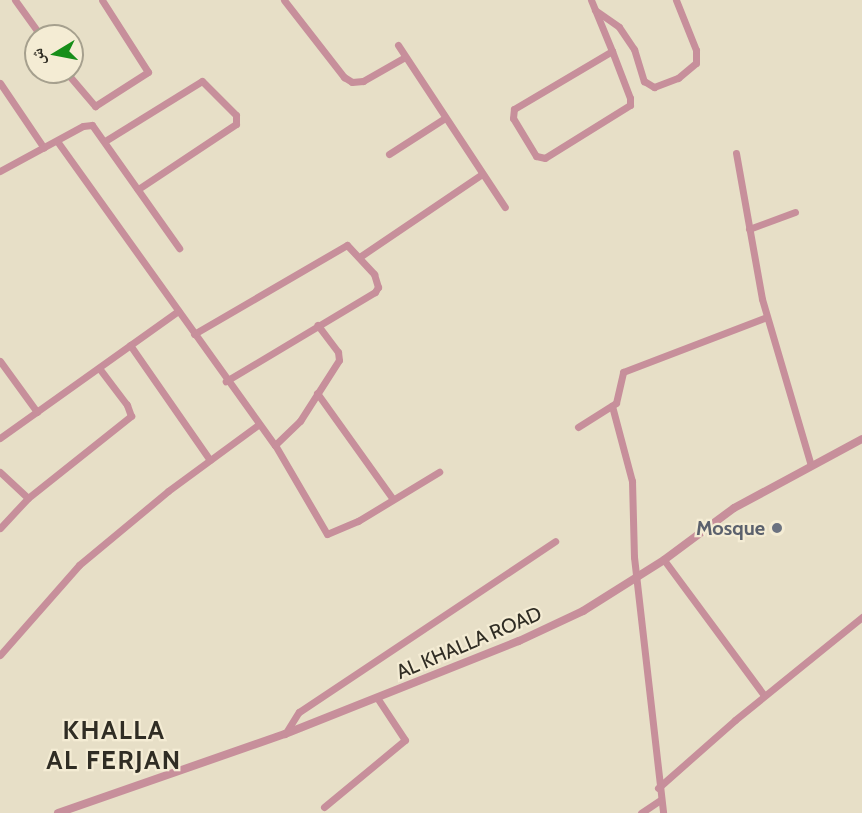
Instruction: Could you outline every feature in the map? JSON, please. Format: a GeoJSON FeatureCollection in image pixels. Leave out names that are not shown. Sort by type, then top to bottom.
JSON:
{"type":"FeatureCollection","features":[{"type":"Feature","properties":{"kind":"street"},"geometry":{"type":"LineString","coordinates":[[15,0],[32,24]]}},
{"type":"Feature","properties":{"kind":"street"},"geometry":{"type":"LineString","coordinates":[[76,84],[95,106],[147,75],[147,65],[102,0]]}},
{"type":"Feature","properties":{"kind":"street"},"geometry":{"type":"LineString","coordinates":[[284,0],[344,77],[352,82],[363,81],[405,57]]}},
{"type":"Feature","properties":{"kind":"street"},"geometry":{"type":"LineString","coordinates":[[591,0],[612,51],[630,105],[545,158],[536,156],[513,118],[514,109],[612,51]]}},
{"type":"Feature","properties":{"kind":"street"},"geometry":{"type":"LineString","coordinates":[[595,10],[619,27],[634,49],[644,81],[654,87],[678,78],[696,63],[696,50],[676,0]]}},
{"type":"Feature","properties":{"kind":"street"},"geometry":{"type":"LineString","coordinates":[[398,45],[505,207]]}},
{"type":"Feature","properties":{"kind":"street"},"geometry":{"type":"LineString","coordinates":[[105,141],[202,81],[206,81],[236,115],[236,124],[138,189]]}},
{"type":"Feature","properties":{"kind":"street"},"geometry":{"type":"LineString","coordinates":[[0,83],[44,148]]}},
{"type":"Feature","properties":{"kind":"street"},"geometry":{"type":"LineString","coordinates":[[389,154],[445,118]]}},
{"type":"Feature","properties":{"kind":"street"},"geometry":{"type":"LineString","coordinates":[[0,171],[88,125],[94,127],[179,248]]}},
{"type":"Feature","properties":{"kind":"street"},"geometry":{"type":"LineString","coordinates":[[57,141],[226,381],[275,445],[327,534],[393,500],[439,472]]}},
{"type":"Feature","properties":{"kind":"street"},"geometry":{"type":"LineString","coordinates":[[736,153],[767,316],[811,465]]}},
{"type":"Feature","properties":{"kind":"street"},"geometry":{"type":"LineString","coordinates":[[361,256],[482,174]]}},
{"type":"Feature","properties":{"kind":"street"},"geometry":{"type":"LineString","coordinates":[[749,229],[795,212]]}},
{"type":"Feature","properties":{"kind":"street"},"geometry":{"type":"LineString","coordinates":[[194,334],[346,246],[361,256],[377,278],[378,290],[226,381]]}},
{"type":"Feature","properties":{"kind":"street"},"geometry":{"type":"LineString","coordinates":[[0,438],[178,311]]}},
{"type":"Feature","properties":{"kind":"street"},"geometry":{"type":"LineString","coordinates":[[578,427],[612,406],[618,399],[622,372],[767,316]]}},
{"type":"Feature","properties":{"kind":"street"},"geometry":{"type":"LineString","coordinates":[[275,445],[300,421],[339,360],[338,352],[318,325]]}},
{"type":"Feature","properties":{"kind":"street"},"geometry":{"type":"LineString","coordinates":[[130,345],[210,460]]}},
{"type":"Feature","properties":{"kind":"street"},"geometry":{"type":"LineString","coordinates":[[0,361],[37,412]]}},
{"type":"Feature","properties":{"kind":"street"},"geometry":{"type":"LineString","coordinates":[[0,528],[28,498],[132,416],[127,405],[99,368]]}},
{"type":"Feature","properties":{"kind":"street"},"geometry":{"type":"LineString","coordinates":[[317,393],[393,500]]}},
{"type":"Feature","properties":{"kind":"street"},"geometry":{"type":"LineString","coordinates":[[612,406],[632,481],[637,579],[658,788],[663,813]]}},
{"type":"Feature","properties":{"kind":"street"},"geometry":{"type":"LineString","coordinates":[[0,655],[80,566],[210,460],[258,425]]}},
{"type":"Feature","properties":{"kind":"street","name":"AL KHALLA ROAD"},"geometry":{"type":"LineString","coordinates":[[58,813],[285,734],[378,699],[519,641],[583,611],[637,579],[734,508],[811,465],[861,442]]}},
{"type":"Feature","properties":{"kind":"street"},"geometry":{"type":"LineString","coordinates":[[0,472],[28,498]]}},
{"type":"Feature","properties":{"kind":"street"},"geometry":{"type":"LineString","coordinates":[[285,734],[299,712],[555,541]]}},
{"type":"Feature","properties":{"kind":"street"},"geometry":{"type":"LineString","coordinates":[[664,560],[764,695]]}},
{"type":"Feature","properties":{"kind":"street"},"geometry":{"type":"LineString","coordinates":[[658,788],[764,695],[862,617]]}},
{"type":"Feature","properties":{"kind":"street"},"geometry":{"type":"LineString","coordinates":[[324,807],[405,740],[378,699]]}},
{"type":"Feature","properties":{"kind":"street"},"geometry":{"type":"LineString","coordinates":[[641,813],[660,800]]}},
{"type":"Feature","properties":{"kind":"place","name":"Mosque"},"geometry":{"type":"Point","coordinates":[777,528]}},
{"type":"Feature","properties":{"kind":"district","name":"KHALLA AL FERJAN"},"geometry":{"type":"Point","coordinates":[114,746]}}]}
